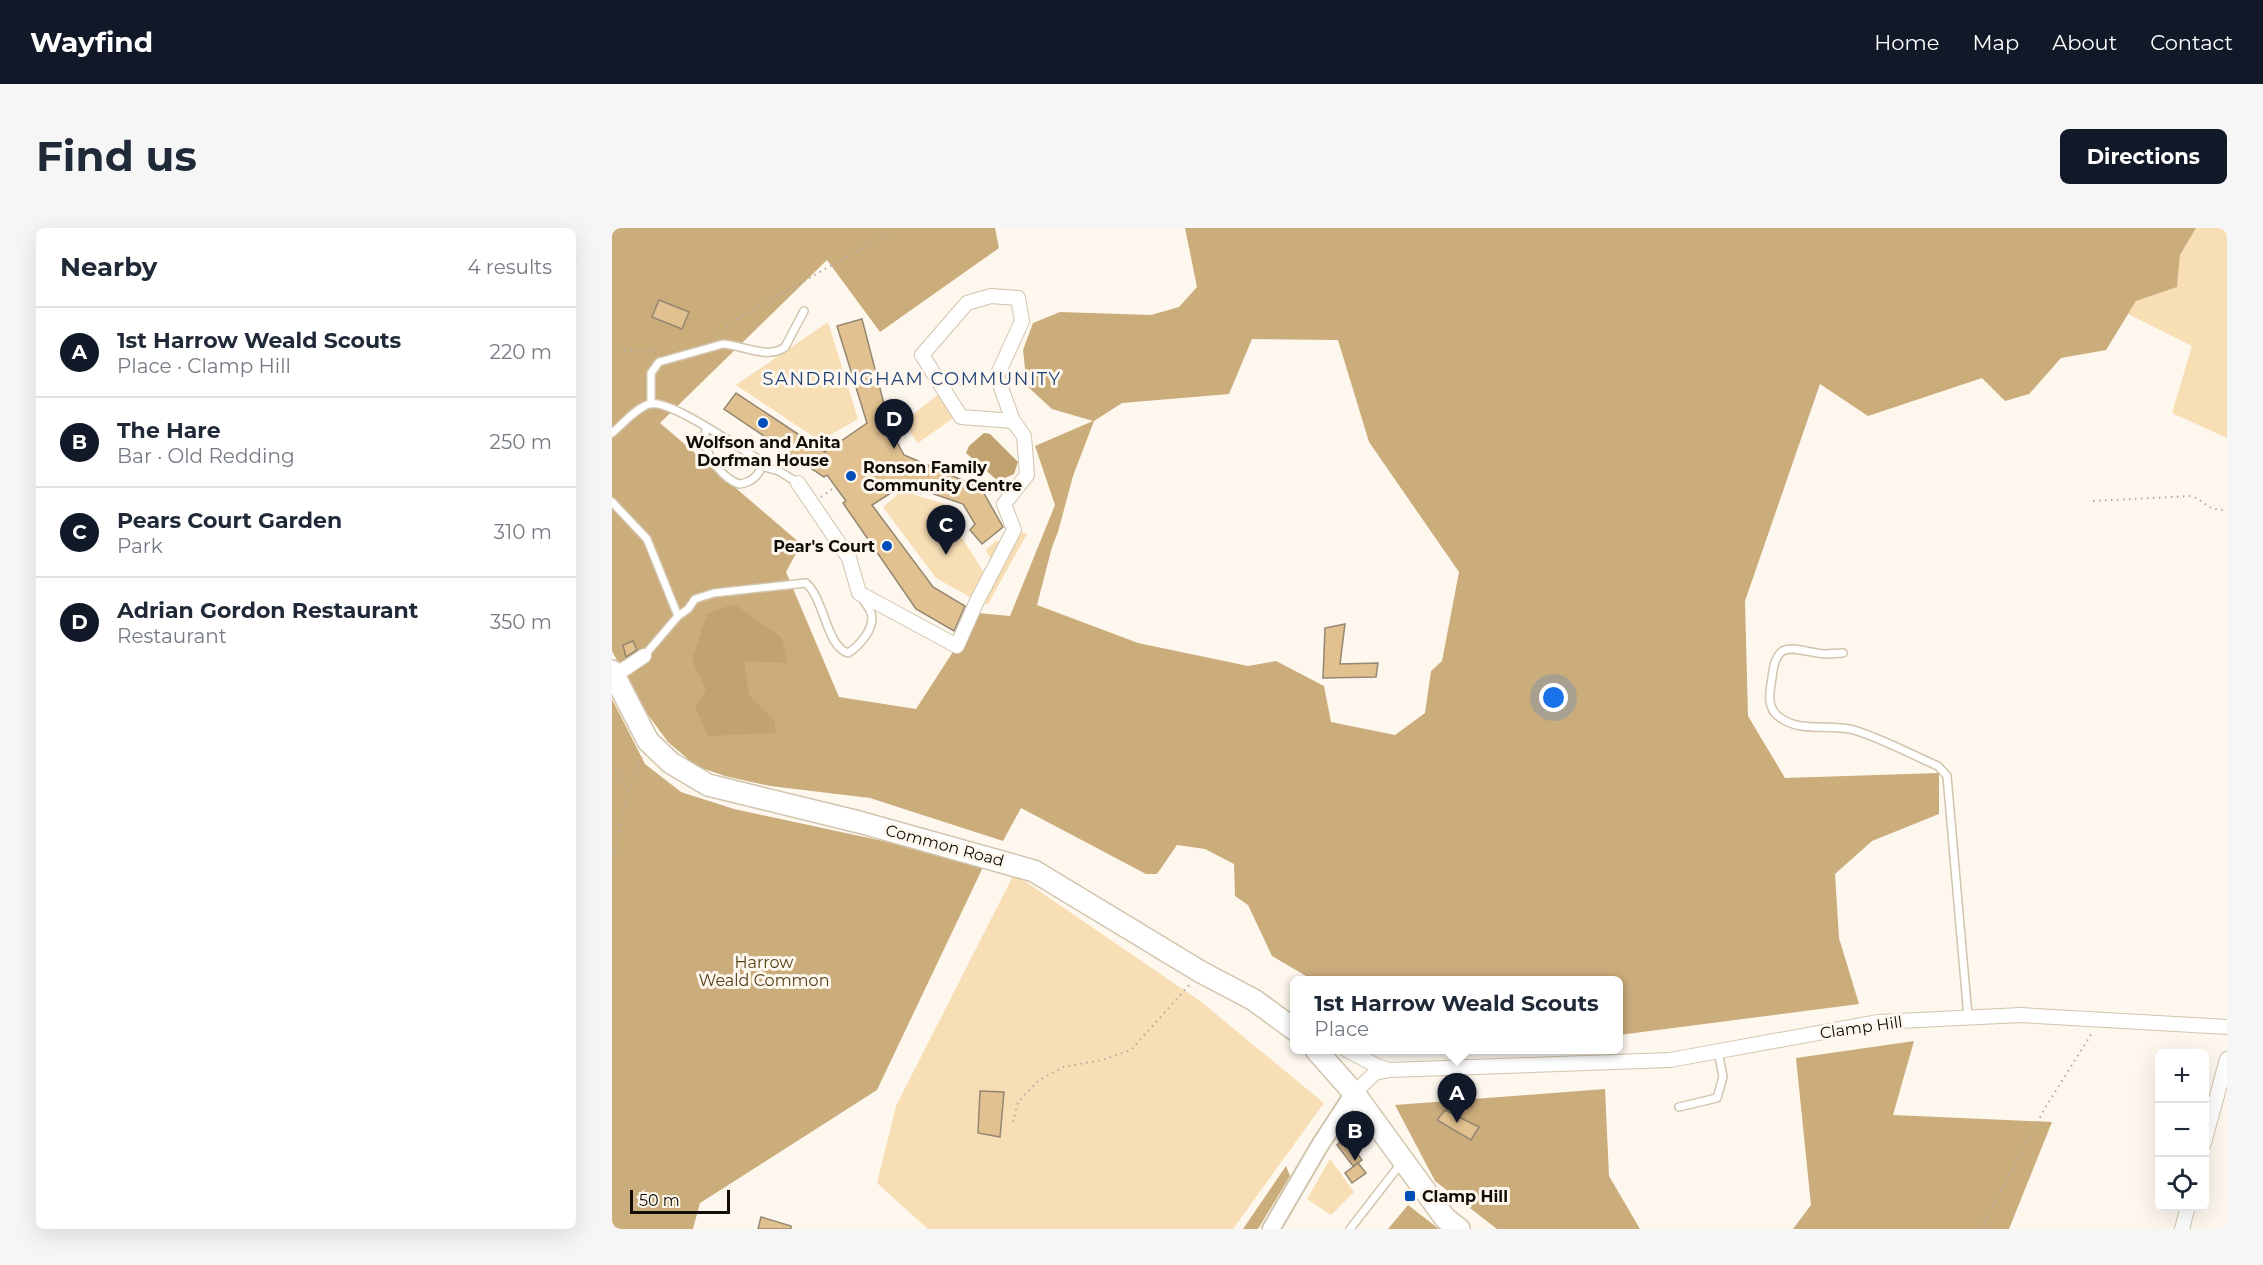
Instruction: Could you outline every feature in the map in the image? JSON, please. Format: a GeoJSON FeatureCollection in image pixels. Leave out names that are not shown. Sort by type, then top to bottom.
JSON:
{"type":"FeatureCollection","features":[{"type":"Feature","properties":{"kind":"main road","name":"Common Road"},"geometry":{"type":"LineString","coordinates":[[613,673],[648,741],[671,763],[708,785],[859,822],[1034,871],[1201,972],[1254,1000],[1290,1024]]}},
{"type":"Feature","properties":{"kind":"main road"},"geometry":{"type":"LineString","coordinates":[[1320,1054],[1354,1093],[1445,1218],[1459,1229]]}},
{"type":"Feature","properties":{"kind":"street"},"geometry":{"type":"LineString","coordinates":[[798,483],[849,558],[859,593],[957,646],[977,601],[1014,530],[1004,504],[1027,474],[1024,436],[1013,421],[997,376],[1022,321],[1018,298],[992,296],[967,303],[922,355],[961,417],[1013,421]]}},
{"type":"Feature","properties":{"kind":"street"},"geometry":{"type":"LineString","coordinates":[[613,673],[644,656]]}},
{"type":"Feature","properties":{"kind":"street","name":"Clamp Hill"},"geometry":{"type":"LineString","coordinates":[[1354,1093],[1375,1073],[1389,1070],[1670,1060],[1878,1022],[2021,1015],[2227,1027]]}},
{"type":"Feature","properties":{"kind":"street","name":"Clamp Hill"},"geometry":{"type":"LineString","coordinates":[[1355,1054],[1389,1070]]}},
{"type":"Feature","properties":{"kind":"street"},"geometry":{"type":"LineString","coordinates":[[2209,1128],[2227,1059]]}},
{"type":"Feature","properties":{"kind":"street"},"geometry":{"type":"LineString","coordinates":[[1271,1229],[1320,1145],[1354,1093]]}},
{"type":"Feature","properties":{"kind":"street"},"geometry":{"type":"LineString","coordinates":[[2182,1229],[2187,1211]]}},
{"type":"Feature","properties":{"kind":"lane"},"geometry":{"type":"LineString","coordinates":[[651,404],[651,373],[659,362],[723,344],[754,351],[781,351],[804,311]]}},
{"type":"Feature","properties":{"kind":"lane"},"geometry":{"type":"LineString","coordinates":[[612,433],[642,407],[651,404],[666,405],[706,429],[720,433],[760,460],[762,466],[757,475],[749,482],[739,484],[731,480],[712,460],[704,442],[706,429]]}},
{"type":"Feature","properties":{"kind":"lane"},"geometry":{"type":"LineString","coordinates":[[762,466],[779,471],[798,483]]}},
{"type":"Feature","properties":{"kind":"lane"},"geometry":{"type":"LineString","coordinates":[[612,502],[647,539],[678,616]]}},
{"type":"Feature","properties":{"kind":"lane"},"geometry":{"type":"LineString","coordinates":[[644,656],[678,616],[688,609],[695,598],[706,594],[806,583],[815,591],[833,638],[841,650],[848,653],[863,638],[871,624],[871,612],[859,593]]}},
{"type":"Feature","properties":{"kind":"lane"},"geometry":{"type":"LineString","coordinates":[[1843,652],[1826,654],[1802,648],[1781,652],[1773,661],[1769,700],[1776,715],[1791,724],[1810,728],[1851,730],[1938,766],[1947,776],[1968,1017]]}},
{"type":"Feature","properties":{"kind":"lane"},"geometry":{"type":"LineString","coordinates":[[1679,1107],[1717,1098],[1724,1077],[1718,1051]]}},
{"type":"Feature","properties":{"kind":"lane"},"geometry":{"type":"LineString","coordinates":[[1350,1229],[1403,1161]]}},
{"type":"Feature","properties":{"kind":"path"},"geometry":{"type":"LineString","coordinates":[[713,337],[740,317],[898,228]]}},
{"type":"Feature","properties":{"kind":"path"},"geometry":{"type":"LineString","coordinates":[[612,349],[663,352]]}},
{"type":"Feature","properties":{"kind":"path"},"geometry":{"type":"LineString","coordinates":[[2093,501],[2191,496],[2212,510],[2227,510]]}},
{"type":"Feature","properties":{"kind":"path"},"geometry":{"type":"LineString","coordinates":[[612,867],[628,789],[648,741]]}},
{"type":"Feature","properties":{"kind":"path"},"geometry":{"type":"LineString","coordinates":[[612,763],[628,789]]}},
{"type":"Feature","properties":{"kind":"path"},"geometry":{"type":"LineString","coordinates":[[1013,1122],[1018,1101],[1038,1081],[1063,1067],[1102,1060],[1131,1050],[1201,972]]}},
{"type":"Feature","properties":{"kind":"path"},"geometry":{"type":"LineString","coordinates":[[1981,1229],[2045,1108],[2101,1019]]}},
{"type":"Feature","properties":{"kind":"shaded area"},"geometry":{"type":"Polygon","coordinates":[[[2196,228],[2227,228],[2227,438],[2172,413],[2192,346],[2128,314],[2136,301],[2177,287],[2180,255],[2196,228]]]}},
{"type":"Feature","properties":{"kind":"shaded area"},"geometry":{"type":"Polygon","coordinates":[[[828,322],[858,419],[820,441],[736,385],[828,322]]]}},
{"type":"Feature","properties":{"kind":"shaded area"},"geometry":{"type":"Polygon","coordinates":[[[939,394],[956,416],[918,443],[903,422],[939,394]]]}},
{"type":"Feature","properties":{"kind":"shaded area"},"geometry":{"type":"Polygon","coordinates":[[[984,433],[990,434],[1018,462],[1014,474],[998,481],[966,453],[969,446],[984,433]]]}},
{"type":"Feature","properties":{"kind":"shaded area"},"geometry":{"type":"Polygon","coordinates":[[[902,491],[951,506],[964,524],[959,533],[988,579],[1003,549],[990,558],[986,550],[997,540],[1004,548],[1014,530],[1027,534],[988,604],[977,601],[936,578],[883,507],[902,491]]]}},
{"type":"Feature","properties":{"kind":"shaded area"},"geometry":{"type":"Polygon","coordinates":[[[734,604],[782,638],[788,663],[744,661],[749,695],[774,720],[776,733],[708,736],[695,707],[706,690],[692,660],[707,614],[734,604]]]}},
{"type":"Feature","properties":{"kind":"shaded area"},"geometry":{"type":"Polygon","coordinates":[[[1014,874],[1200,1001],[1324,1103],[1233,1229],[928,1229],[877,1183],[896,1106],[1014,874]]]}},
{"type":"Feature","properties":{"kind":"shaded area"},"geometry":{"type":"Polygon","coordinates":[[[1330,1159],[1354,1192],[1331,1215],[1307,1199],[1330,1159]]]}},
{"type":"Feature","properties":{"kind":"green space"},"geometry":{"type":"Polygon","coordinates":[[[612,228],[995,228],[999,248],[880,332],[827,260],[660,423],[801,544],[786,572],[839,697],[916,709],[978,613],[1010,616],[1055,505],[1035,446],[1093,421],[1052,409],[1027,386],[1023,350],[1033,323],[1060,312],[1151,315],[1179,307],[1197,287],[1185,228],[2196,228],[2180,255],[2177,287],[2136,301],[2106,350],[2061,358],[2029,394],[2005,401],[1982,378],[1868,416],[1820,384],[1745,601],[1748,716],[1785,778],[1939,773],[1939,814],[1872,841],[1835,874],[1839,938],[1859,1004],[1623,1034],[1623,976],[1306,976],[1272,956],[1248,905],[1235,896],[1234,864],[1205,849],[1177,845],[1157,874],[1146,874],[1021,808],[1003,841],[870,798],[770,786],[725,776],[696,766],[668,742],[643,708],[612,651],[612,228]],[[1252,339],[1229,394],[1122,403],[1094,421],[1073,476],[1037,605],[1138,643],[1248,666],[1276,661],[1324,686],[1331,722],[1395,735],[1425,713],[1431,671],[1442,661],[1459,572],[1369,442],[1338,340],[1252,339]]]}},
{"type":"Feature","properties":{"kind":"green space","name":"Harrow Weald Common"},"geometry":{"type":"Polygon","coordinates":[[[612,699],[645,764],[681,792],[734,809],[985,863],[877,1090],[700,1203],[693,1229],[612,1229],[612,699]]]}},
{"type":"Feature","properties":{"kind":"green space"},"geometry":{"type":"Polygon","coordinates":[[[1914,1041],[1893,1115],[2052,1122],[2009,1229],[1793,1229],[1811,1205],[1796,1058],[1914,1041]]]}},
{"type":"Feature","properties":{"kind":"green space"},"geometry":{"type":"Polygon","coordinates":[[[1605,1089],[1609,1176],[1640,1229],[1497,1229],[1435,1181],[1395,1105],[1605,1089]]]}},
{"type":"Feature","properties":{"kind":"green space"},"geometry":{"type":"Polygon","coordinates":[[[1286,1166],[1290,1176],[1258,1229],[1243,1229],[1286,1166]]]}},
{"type":"Feature","properties":{"kind":"green space"},"geometry":{"type":"Polygon","coordinates":[[[1408,1205],[1439,1229],[1388,1229],[1408,1205]]]}},
{"type":"Feature","properties":{"kind":"building"},"geometry":{"type":"Polygon","coordinates":[[[659,300],[689,312],[682,329],[652,317],[659,300]]]}},
{"type":"Feature","properties":{"kind":"building"},"geometry":{"type":"Polygon","coordinates":[[[862,319],[891,431],[904,455],[981,488],[1003,527],[982,544],[970,530],[975,524],[963,504],[905,484],[872,505],[933,587],[965,606],[954,631],[916,609],[843,503],[846,501],[827,475],[824,477],[724,409],[736,393],[825,452],[867,423],[837,326],[862,319]]]}},
{"type":"Feature","properties":{"kind":"building"},"geometry":{"type":"Polygon","coordinates":[[[1345,624],[1340,664],[1378,663],[1376,677],[1323,678],[1325,628],[1345,624]]]}},
{"type":"Feature","properties":{"kind":"building"},"geometry":{"type":"Polygon","coordinates":[[[633,641],[637,650],[626,657],[623,645],[633,641]]]}},
{"type":"Feature","properties":{"kind":"building"},"geometry":{"type":"Polygon","coordinates":[[[980,1091],[1004,1092],[1000,1137],[978,1133],[980,1091]]]}},
{"type":"Feature","properties":{"kind":"building"},"geometry":{"type":"Polygon","coordinates":[[[1445,1110],[1479,1127],[1471,1140],[1437,1120],[1445,1110]]]}},
{"type":"Feature","properties":{"kind":"building"},"geometry":{"type":"Polygon","coordinates":[[[1346,1138],[1362,1160],[1353,1166],[1337,1145],[1346,1138]]]}},
{"type":"Feature","properties":{"kind":"building"},"geometry":{"type":"Polygon","coordinates":[[[1358,1163],[1366,1173],[1352,1183],[1345,1173],[1358,1163]]]}},
{"type":"Feature","properties":{"kind":"building"},"geometry":{"type":"Polygon","coordinates":[[[761,1217],[791,1226],[791,1229],[758,1229],[761,1217]]]}},
{"type":"Feature","properties":{"kind":"place","name":"Wolfson and Anita Dorfman House"},"geometry":{"type":"Point","coordinates":[763,423]}},
{"type":"Feature","properties":{"kind":"place","name":"Adrian Gordon Restaurant"},"geometry":{"type":"Point","coordinates":[894,449]}},
{"type":"Feature","properties":{"kind":"place","name":"Ronson Family Community Centre"},"geometry":{"type":"Point","coordinates":[851,476]}},
{"type":"Feature","properties":{"kind":"place","name":"Pear's Court"},"geometry":{"type":"Point","coordinates":[887,546]}},
{"type":"Feature","properties":{"kind":"place","name":"Pears Court Garden"},"geometry":{"type":"Point","coordinates":[946,555]}},
{"type":"Feature","properties":{"kind":"place","name":"1st Harrow Weald Scouts"},"geometry":{"type":"Point","coordinates":[1457,1123]}},
{"type":"Feature","properties":{"kind":"place","name":"The Hare"},"geometry":{"type":"Point","coordinates":[1355,1161]}},
{"type":"Feature","properties":{"kind":"place","name":"Clamp Hill"},"geometry":{"type":"Point","coordinates":[1410,1196]}},
{"type":"Feature","properties":{"kind":"district","name":"SANDRINGHAM COMMUNITY"},"geometry":{"type":"Point","coordinates":[912,379]}}]}
